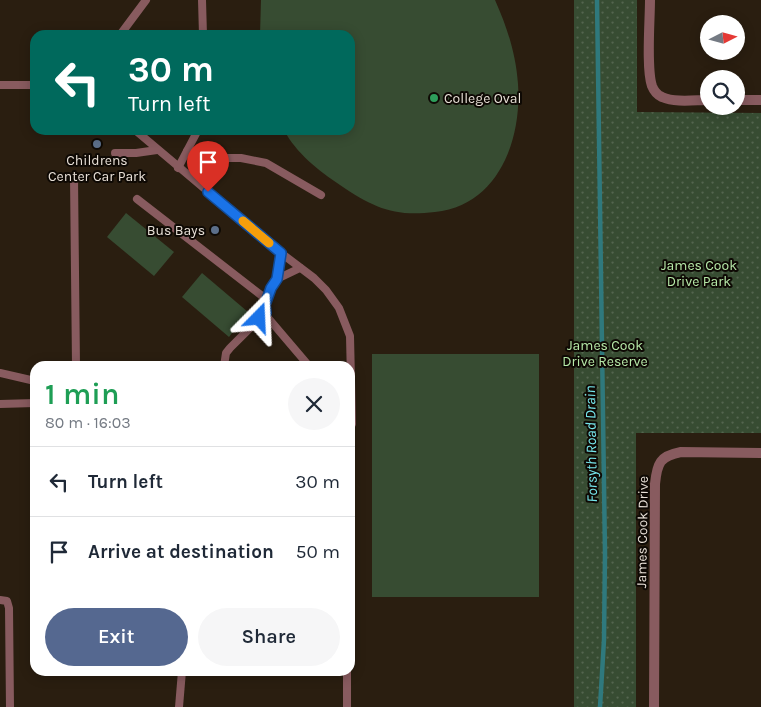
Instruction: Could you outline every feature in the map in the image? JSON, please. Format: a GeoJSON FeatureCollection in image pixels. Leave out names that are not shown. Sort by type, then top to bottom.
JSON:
{"type":"FeatureCollection","features":[{"type":"Feature","properties":{"kind":"street"},"geometry":{"type":"LineString","coordinates":[[650,0],[650,73],[652,86],[657,94],[672,100],[700,100]]}},
{"type":"Feature","properties":{"kind":"street"},"geometry":{"type":"LineString","coordinates":[[745,100],[761,100]]}},
{"type":"Feature","properties":{"kind":"street","name":"James Cook Drive"},"geometry":{"type":"LineString","coordinates":[[654,707],[655,484],[658,467],[661,460],[668,455],[680,452],[761,453]]}},
{"type":"Feature","properties":{"kind":"lane"},"geometry":{"type":"LineString","coordinates":[[124,30],[146,0]]}},
{"type":"Feature","properties":{"kind":"lane"},"geometry":{"type":"LineString","coordinates":[[202,0],[203,30]]}},
{"type":"Feature","properties":{"kind":"lane"},"geometry":{"type":"LineString","coordinates":[[0,85],[30,85]]}},
{"type":"Feature","properties":{"kind":"lane"},"geometry":{"type":"LineString","coordinates":[[141,135],[178,168],[314,278],[326,290],[339,308],[350,336],[351,361]]}},
{"type":"Feature","properties":{"kind":"lane"},"geometry":{"type":"LineString","coordinates":[[178,168],[193,135]]}},
{"type":"Feature","properties":{"kind":"lane"},"geometry":{"type":"LineString","coordinates":[[115,153],[158,150]]}},
{"type":"Feature","properties":{"kind":"lane"},"geometry":{"type":"LineString","coordinates":[[187,151],[213,158],[241,158],[266,163],[321,195]]}},
{"type":"Feature","properties":{"kind":"lane"},"geometry":{"type":"LineString","coordinates":[[74,177],[76,361]]}},
{"type":"Feature","properties":{"kind":"lane"},"geometry":{"type":"LineString","coordinates":[[137,199],[266,299]]}},
{"type":"Feature","properties":{"kind":"lane"},"geometry":{"type":"LineString","coordinates":[[281,253],[277,279],[266,299],[266,313],[305,361]]}},
{"type":"Feature","properties":{"kind":"lane"},"geometry":{"type":"LineString","coordinates":[[277,279],[300,268]]}},
{"type":"Feature","properties":{"kind":"lane"},"geometry":{"type":"LineString","coordinates":[[225,361],[226,354],[230,348],[266,313]]}},
{"type":"Feature","properties":{"kind":"lane"},"geometry":{"type":"LineString","coordinates":[[0,373],[30,380]]}},
{"type":"Feature","properties":{"kind":"lane"},"geometry":{"type":"LineString","coordinates":[[0,404],[30,404]]}},
{"type":"Feature","properties":{"kind":"lane"},"geometry":{"type":"LineString","coordinates":[[0,600],[7,601],[10,608],[10,707]]}},
{"type":"Feature","properties":{"kind":"lane"},"geometry":{"type":"LineString","coordinates":[[179,707],[182,676]]}},
{"type":"Feature","properties":{"kind":"lane"},"geometry":{"type":"LineString","coordinates":[[346,676],[347,707]]}},
{"type":"Feature","properties":{"kind":"green space","name":"College Oval"},"geometry":{"type":"Polygon","coordinates":[[[261,0],[495,0],[513,51],[518,84],[516,127],[502,167],[490,184],[475,197],[457,207],[435,212],[408,213],[385,209],[363,200],[316,168],[301,154],[287,135],[355,135],[355,30],[260,30],[261,0]]]}},
{"type":"Feature","properties":{"kind":"green space"},"geometry":{"type":"Polygon","coordinates":[[[574,0],[637,0],[637,112],[700,113],[700,115],[761,113],[761,433],[636,433],[636,707],[574,707],[574,0]]]}},
{"type":"Feature","properties":{"kind":"green space"},"geometry":{"type":"Polygon","coordinates":[[[126,213],[174,252],[154,276],[107,237],[126,213]]]}},
{"type":"Feature","properties":{"kind":"green space"},"geometry":{"type":"Polygon","coordinates":[[[202,273],[248,312],[229,337],[182,297],[202,273]]]}},
{"type":"Feature","properties":{"kind":"green space"},"geometry":{"type":"Polygon","coordinates":[[[372,354],[539,354],[539,597],[372,597],[372,354]]]}},
{"type":"Feature","properties":{"kind":"waterway","name":"Forsyth Road Drain"},"geometry":{"type":"LineString","coordinates":[[597,0],[605,553],[604,640],[600,707]]}},
{"type":"Feature","properties":{"kind":"slow traffic"},"geometry":{"type":"LineString","coordinates":[[243,221],[269,243]]}},
{"type":"Feature","properties":{"kind":"place","name":"College Oval"},"geometry":{"type":"Point","coordinates":[434,98]}},
{"type":"Feature","properties":{"kind":"place","name":"Childrens Center Car Park"},"geometry":{"type":"Point","coordinates":[97,144]}},
{"type":"Feature","properties":{"kind":"place","name":"Bus Bays"},"geometry":{"type":"Point","coordinates":[215,230]}},
{"type":"Feature","properties":{"kind":"route"},"geometry":{"type":"LineString","coordinates":[[208,192],[281,253],[277,279],[271,288],[265,305],[266,313],[259,318]]}},
{"type":"Feature","properties":{"kind":"park label","name":"James Cook Drive Park"},"geometry":{"type":"Point","coordinates":[699,274]}},
{"type":"Feature","properties":{"kind":"park label","name":"James Cook Drive Reserve"},"geometry":{"type":"Point","coordinates":[605,354]}}]}
